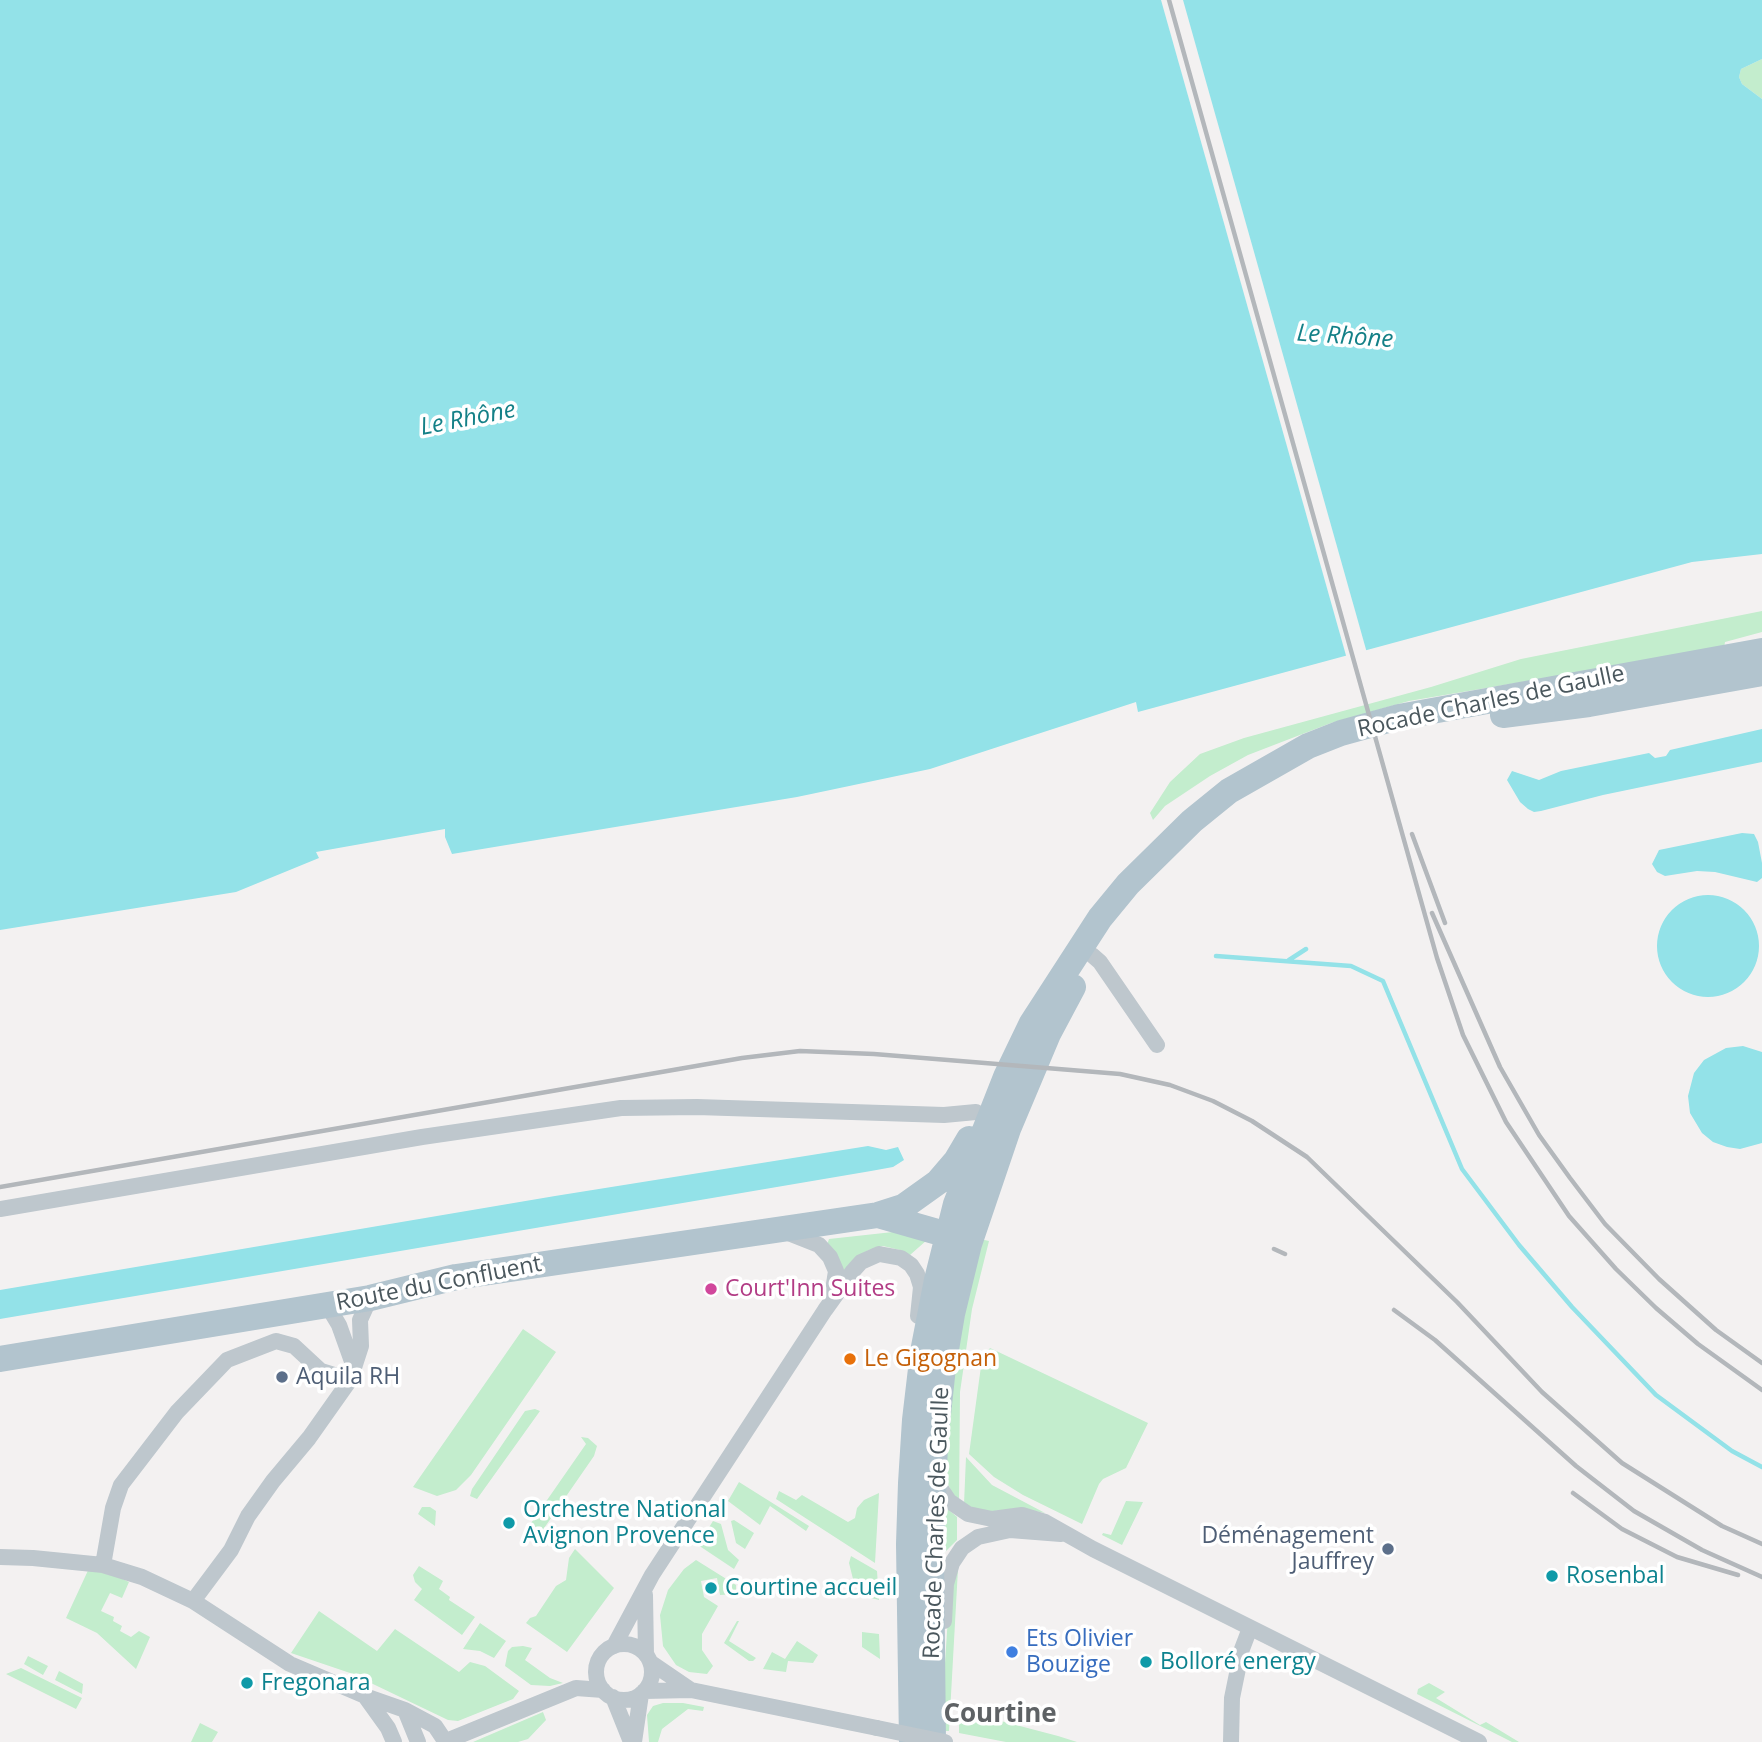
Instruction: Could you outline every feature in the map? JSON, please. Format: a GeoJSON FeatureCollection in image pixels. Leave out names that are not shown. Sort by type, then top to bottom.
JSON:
{"type":"FeatureCollection","features":[{"type":"Feature","properties":{"kind":"main road","name":"Rocade Charles de Gaulle"},"geometry":{"type":"LineString","coordinates":[[912,1742],[909,1544],[915,1420],[925,1339],[953,1229],[956,1204],[985,1109],[1038,1013],[1073,957],[1128,884],[1192,821],[1229,791],[1271,765],[1341,733],[1399,717],[1762,651]]}},
{"type":"Feature","properties":{"kind":"main road","name":"Rocade Charles de Gaulle"},"geometry":{"type":"LineString","coordinates":[[933,1742],[931,1553],[934,1478],[943,1367],[960,1279],[1008,1129],[1048,1034],[1092,955],[1130,904],[1176,854],[1220,818],[1290,770],[1321,756],[1354,744],[1413,729],[1589,704],[1762,673]]}},
{"type":"Feature","properties":{"kind":"main road"},"geometry":{"type":"LineString","coordinates":[[890,1211],[938,1182],[956,1161],[985,1109]]}},
{"type":"Feature","properties":{"kind":"main road"},"geometry":{"type":"LineString","coordinates":[[890,1211],[939,1213],[953,1229],[958,1250],[942,1315],[943,1367]]}},
{"type":"Feature","properties":{"kind":"main road","name":"Route du Confluent"},"geometry":{"type":"LineString","coordinates":[[0,1359],[370,1298],[456,1277],[780,1230],[890,1211]]}},
{"type":"Feature","properties":{"kind":"main road"},"geometry":{"type":"LineString","coordinates":[[953,1229],[967,1226],[981,1212]]}},
{"type":"Feature","properties":{"kind":"street"},"geometry":{"type":"LineString","coordinates":[[1092,955],[1100,962],[1157,1045]]}},
{"type":"Feature","properties":{"kind":"street"},"geometry":{"type":"LineString","coordinates":[[0,1209],[422,1137],[621,1108],[696,1107],[944,1115],[985,1109]]}},
{"type":"Feature","properties":{"kind":"street"},"geometry":{"type":"LineString","coordinates":[[780,1230],[819,1245],[830,1256],[836,1271],[832,1299]]}},
{"type":"Feature","properties":{"kind":"street"},"geometry":{"type":"LineString","coordinates":[[614,1646],[652,1575],[832,1299],[853,1270],[869,1257],[879,1254],[901,1258],[911,1265],[921,1287],[906,1384],[915,1420]]}},
{"type":"Feature","properties":{"kind":"street"},"geometry":{"type":"LineString","coordinates":[[193,1601],[231,1550],[260,1498],[309,1438],[352,1373],[361,1346],[360,1320],[370,1298]]}},
{"type":"Feature","properties":{"kind":"street"},"geometry":{"type":"LineString","coordinates":[[327,1305],[339,1325],[352,1373]]}},
{"type":"Feature","properties":{"kind":"street"},"geometry":{"type":"LineString","coordinates":[[103,1565],[113,1508],[121,1485],[177,1412],[227,1360],[276,1341],[294,1346],[321,1371],[352,1373]]}},
{"type":"Feature","properties":{"kind":"street"},"geometry":{"type":"LineString","coordinates":[[934,1478],[948,1501],[968,1514],[992,1519],[1023,1515],[1045,1522],[1063,1534],[1479,1742]]}},
{"type":"Feature","properties":{"kind":"street"},"geometry":{"type":"LineString","coordinates":[[932,1687],[943,1636],[946,1584],[951,1563],[962,1548],[978,1537],[1010,1530],[1063,1534]]}},
{"type":"Feature","properties":{"kind":"street"},"geometry":{"type":"LineString","coordinates":[[0,1557],[103,1565],[142,1577],[193,1601],[290,1664],[405,1710],[435,1726],[444,1742],[576,1688],[597,1665],[606,1650],[614,1646],[632,1645],[691,1690]]}},
{"type":"Feature","properties":{"kind":"street"},"geometry":{"type":"LineString","coordinates":[[632,1742],[642,1692],[651,1678],[645,1589]]}},
{"type":"Feature","properties":{"kind":"street"},"geometry":{"type":"LineString","coordinates":[[1231,1742],[1232,1698],[1242,1649],[1250,1628]]}},
{"type":"Feature","properties":{"kind":"street"},"geometry":{"type":"LineString","coordinates":[[597,1665],[597,1678],[608,1693],[632,1742]]}},
{"type":"Feature","properties":{"kind":"street"},"geometry":{"type":"LineString","coordinates":[[576,1688],[627,1699],[642,1692],[691,1690],[945,1742]]}},
{"type":"Feature","properties":{"kind":"street"},"geometry":{"type":"LineString","coordinates":[[365,1696],[388,1728],[394,1742]]}},
{"type":"Feature","properties":{"kind":"street"},"geometry":{"type":"LineString","coordinates":[[405,1710],[418,1742]]}},
{"type":"Feature","properties":{"kind":"green space"},"geometry":{"type":"Polygon","coordinates":[[[1762,59],[1762,99],[1742,84],[1739,77],[1741,69],[1762,59]]]}},
{"type":"Feature","properties":{"kind":"green space"},"geometry":{"type":"Polygon","coordinates":[[[1762,611],[1762,632],[1725,642],[1724,648],[1409,701],[1331,723],[1248,755],[1165,806],[1153,820],[1150,813],[1170,782],[1200,754],[1244,738],[1431,687],[1521,659],[1762,611]]]}},
{"type":"Feature","properties":{"kind":"green space"},"geometry":{"type":"Polygon","coordinates":[[[902,1231],[927,1240],[910,1255],[883,1246],[869,1250],[856,1257],[844,1277],[827,1245],[829,1239],[902,1231]]]}},
{"type":"Feature","properties":{"kind":"green space"},"geometry":{"type":"Polygon","coordinates":[[[980,1239],[989,1241],[972,1309],[960,1392],[959,1502],[955,1501],[943,1471],[948,1396],[980,1239]]]}},
{"type":"Feature","properties":{"kind":"green space"},"geometry":{"type":"Polygon","coordinates":[[[523,1329],[556,1352],[471,1475],[456,1490],[437,1496],[413,1487],[523,1329]]]}},
{"type":"Feature","properties":{"kind":"green space"},"geometry":{"type":"Polygon","coordinates":[[[990,1348],[1148,1423],[1126,1468],[1103,1479],[1099,1484],[1082,1524],[1023,1495],[994,1477],[969,1454],[982,1359],[990,1348]]]}},
{"type":"Feature","properties":{"kind":"green space"},"geometry":{"type":"Polygon","coordinates":[[[525,1411],[540,1411],[477,1499],[470,1496],[472,1489],[525,1411]]]}},
{"type":"Feature","properties":{"kind":"green space"},"geometry":{"type":"Polygon","coordinates":[[[581,1437],[588,1438],[597,1446],[594,1456],[540,1534],[529,1526],[586,1444],[581,1437]]]}},
{"type":"Feature","properties":{"kind":"green space"},"geometry":{"type":"Polygon","coordinates":[[[966,1457],[992,1485],[1045,1513],[1024,1509],[980,1512],[964,1504],[966,1457]]]}},
{"type":"Feature","properties":{"kind":"green space"},"geometry":{"type":"Polygon","coordinates":[[[739,1482],[809,1526],[806,1531],[770,1506],[760,1525],[728,1501],[739,1482]]]}},
{"type":"Feature","properties":{"kind":"green space"},"geometry":{"type":"Polygon","coordinates":[[[779,1491],[796,1500],[802,1495],[848,1522],[855,1518],[857,1508],[864,1500],[879,1493],[875,1563],[776,1499],[779,1491]]]}},
{"type":"Feature","properties":{"kind":"green space"},"geometry":{"type":"Polygon","coordinates":[[[1126,1501],[1143,1502],[1122,1545],[1102,1535],[1111,1535],[1126,1501]]]}},
{"type":"Feature","properties":{"kind":"green space"},"geometry":{"type":"Polygon","coordinates":[[[941,1503],[957,1517],[957,1540],[942,1555],[941,1503]]]}},
{"type":"Feature","properties":{"kind":"green space"},"geometry":{"type":"Polygon","coordinates":[[[422,1507],[430,1507],[436,1511],[435,1526],[418,1514],[422,1507]]]}},
{"type":"Feature","properties":{"kind":"green space"},"geometry":{"type":"Polygon","coordinates":[[[734,1520],[754,1533],[745,1549],[736,1543],[731,1521],[734,1520]]]}},
{"type":"Feature","properties":{"kind":"green space"},"geometry":{"type":"Polygon","coordinates":[[[713,1521],[721,1524],[728,1550],[739,1560],[734,1569],[698,1545],[713,1521]]]}},
{"type":"Feature","properties":{"kind":"green space"},"geometry":{"type":"Polygon","coordinates":[[[575,1549],[614,1588],[567,1652],[526,1623],[536,1616],[556,1586],[566,1580],[569,1558],[575,1549]]]}},
{"type":"Feature","properties":{"kind":"green space"},"geometry":{"type":"Polygon","coordinates":[[[851,1556],[877,1571],[879,1600],[859,1595],[860,1587],[854,1583],[849,1563],[851,1556]]]}},
{"type":"Feature","properties":{"kind":"green space"},"geometry":{"type":"Polygon","coordinates":[[[696,1560],[736,1585],[736,1594],[720,1595],[717,1578],[701,1581],[704,1597],[718,1606],[702,1634],[702,1650],[713,1666],[707,1674],[689,1672],[676,1665],[663,1646],[660,1615],[668,1590],[684,1569],[696,1560]]]}},
{"type":"Feature","properties":{"kind":"green space"},"geometry":{"type":"Polygon","coordinates":[[[91,1564],[129,1582],[122,1598],[110,1593],[101,1611],[114,1617],[113,1621],[122,1626],[120,1631],[131,1637],[139,1631],[150,1637],[136,1669],[97,1633],[66,1618],[91,1564]]]}},
{"type":"Feature","properties":{"kind":"green space"},"geometry":{"type":"Polygon","coordinates":[[[419,1566],[443,1581],[439,1589],[450,1597],[449,1600],[475,1617],[462,1635],[414,1600],[422,1589],[415,1582],[413,1575],[419,1566]]]}},
{"type":"Feature","properties":{"kind":"green space"},"geometry":{"type":"Polygon","coordinates":[[[956,1568],[949,1731],[944,1731],[950,1586],[956,1568]]]}},
{"type":"Feature","properties":{"kind":"green space"},"geometry":{"type":"Polygon","coordinates":[[[319,1611],[377,1651],[395,1629],[459,1672],[470,1662],[485,1666],[519,1691],[513,1699],[458,1721],[448,1720],[350,1673],[291,1653],[319,1611]]]}},
{"type":"Feature","properties":{"kind":"green space"},"geometry":{"type":"Polygon","coordinates":[[[737,1621],[729,1641],[756,1658],[753,1661],[749,1661],[724,1643],[737,1621]]]}},
{"type":"Feature","properties":{"kind":"green space"},"geometry":{"type":"Polygon","coordinates":[[[480,1623],[506,1641],[494,1658],[480,1651],[463,1649],[480,1623]]]}},
{"type":"Feature","properties":{"kind":"green space"},"geometry":{"type":"Polygon","coordinates":[[[862,1632],[879,1634],[880,1659],[862,1647],[862,1632]]]}},
{"type":"Feature","properties":{"kind":"green space"},"geometry":{"type":"Polygon","coordinates":[[[797,1641],[818,1655],[813,1663],[788,1661],[786,1672],[763,1669],[772,1652],[785,1659],[797,1641]]]}},
{"type":"Feature","properties":{"kind":"green space"},"geometry":{"type":"Polygon","coordinates":[[[512,1647],[532,1648],[525,1660],[550,1678],[563,1683],[550,1686],[531,1685],[505,1666],[508,1651],[512,1647]]]}},
{"type":"Feature","properties":{"kind":"green space"},"geometry":{"type":"Polygon","coordinates":[[[28,1656],[48,1666],[43,1675],[24,1664],[28,1656]]]}},
{"type":"Feature","properties":{"kind":"green space"},"geometry":{"type":"Polygon","coordinates":[[[21,1668],[82,1698],[76,1709],[6,1674],[21,1668]]]}},
{"type":"Feature","properties":{"kind":"green space"},"geometry":{"type":"Polygon","coordinates":[[[59,1671],[83,1684],[82,1694],[55,1680],[59,1671]]]}},
{"type":"Feature","properties":{"kind":"green space"},"geometry":{"type":"Polygon","coordinates":[[[1429,1683],[1445,1692],[1436,1698],[1480,1725],[1486,1722],[1519,1742],[1512,1742],[1417,1694],[1418,1689],[1429,1683]]]}},
{"type":"Feature","properties":{"kind":"green space"},"geometry":{"type":"Polygon","coordinates":[[[663,1703],[704,1707],[703,1711],[688,1709],[662,1729],[658,1742],[649,1742],[647,1715],[653,1706],[663,1703]]]}},
{"type":"Feature","properties":{"kind":"green space"},"geometry":{"type":"Polygon","coordinates":[[[959,1710],[1077,1742],[1006,1742],[959,1733],[959,1710]]]}},
{"type":"Feature","properties":{"kind":"green space"},"geometry":{"type":"Polygon","coordinates":[[[543,1712],[546,1720],[528,1739],[518,1742],[473,1742],[543,1712]]]}},
{"type":"Feature","properties":{"kind":"green space"},"geometry":{"type":"Polygon","coordinates":[[[200,1723],[218,1732],[212,1742],[191,1742],[200,1723]]]}},
{"type":"Feature","properties":{"kind":"water","name":"Le Rhône"},"geometry":{"type":"Polygon","coordinates":[[[0,0],[1762,0],[1762,59],[1741,69],[1739,77],[1742,84],[1762,99],[1762,554],[1692,562],[1138,712],[1136,702],[930,769],[797,797],[452,854],[445,837],[445,829],[316,852],[319,858],[236,892],[0,930],[0,0]]]}},
{"type":"Feature","properties":{"kind":"water"},"geometry":{"type":"Polygon","coordinates":[[[1762,729],[1762,762],[1603,795],[1541,811],[1534,812],[1520,802],[1507,780],[1512,771],[1539,780],[1561,771],[1649,753],[1655,758],[1666,756],[1670,750],[1762,729]]]}},
{"type":"Feature","properties":{"kind":"water"},"geometry":{"type":"Polygon","coordinates":[[[1742,833],[1754,834],[1758,842],[1762,878],[1757,882],[1715,872],[1697,871],[1665,876],[1657,872],[1652,864],[1659,850],[1742,833]]]}},
{"type":"Feature","properties":{"kind":"water"},"geometry":{"type":"Polygon","coordinates":[[[1708,895],[1728,899],[1744,910],[1755,926],[1759,946],[1755,966],[1744,982],[1728,993],[1708,997],[1688,993],[1672,982],[1661,966],[1657,946],[1661,926],[1672,910],[1688,899],[1708,895]]]}},
{"type":"Feature","properties":{"kind":"water"},"geometry":{"type":"Polygon","coordinates":[[[1743,1046],[1762,1052],[1762,1143],[1740,1149],[1713,1142],[1702,1133],[1690,1113],[1688,1096],[1694,1073],[1704,1060],[1726,1048],[1743,1046]]]}},
{"type":"Feature","properties":{"kind":"water"},"geometry":{"type":"Polygon","coordinates":[[[868,1146],[886,1150],[898,1147],[904,1160],[893,1167],[871,1171],[0,1319],[0,1290],[868,1146]]]}},
{"type":"Feature","properties":{"kind":"pier"},"geometry":{"type":"Polygon","coordinates":[[[1161,0],[1183,0],[1367,653],[1347,659],[1161,0]]]}},
{"type":"Feature","properties":{"kind":"waterway"},"geometry":{"type":"LineString","coordinates":[[1289,960],[1306,949]]}},
{"type":"Feature","properties":{"kind":"waterway"},"geometry":{"type":"LineString","coordinates":[[1216,956],[1351,966],[1383,981],[1462,1169],[1519,1245],[1572,1307],[1656,1395],[1732,1451],[1762,1467]]}},
{"type":"Feature","properties":{"kind":"railway"},"geometry":{"type":"LineString","coordinates":[[1169,0],[1437,958],[1463,1035],[1506,1122],[1569,1216],[1616,1269],[1656,1308],[1698,1344],[1762,1390]]}},
{"type":"Feature","properties":{"kind":"railway"},"geometry":{"type":"LineString","coordinates":[[1412,834],[1445,923]]}},
{"type":"Feature","properties":{"kind":"railway"},"geometry":{"type":"LineString","coordinates":[[1432,913],[1500,1067],[1539,1135],[1570,1178],[1605,1224],[1659,1279],[1716,1330],[1762,1363]]}},
{"type":"Feature","properties":{"kind":"railway"},"geometry":{"type":"LineString","coordinates":[[0,1187],[742,1058],[800,1051],[874,1054],[1120,1074],[1170,1085],[1213,1101],[1252,1121],[1307,1157],[1457,1302],[1542,1392],[1622,1463],[1722,1526],[1762,1544]]}},
{"type":"Feature","properties":{"kind":"railway"},"geometry":{"type":"LineString","coordinates":[[1274,1249],[1285,1254]]}},
{"type":"Feature","properties":{"kind":"railway"},"geometry":{"type":"LineString","coordinates":[[1394,1310],[1435,1340],[1576,1466],[1634,1511],[1702,1550],[1762,1577]]}},
{"type":"Feature","properties":{"kind":"railway"},"geometry":{"type":"LineString","coordinates":[[1573,1493],[1622,1529],[1677,1557],[1738,1575]]}},
{"type":"Feature","properties":{"kind":"place","name":"Court'Inn Suites"},"geometry":{"type":"Point","coordinates":[711,1289]}},
{"type":"Feature","properties":{"kind":"place","name":"Le Gigognan"},"geometry":{"type":"Point","coordinates":[850,1359]}},
{"type":"Feature","properties":{"kind":"place","name":"Aquila RH"},"geometry":{"type":"Point","coordinates":[282,1377]}},
{"type":"Feature","properties":{"kind":"place","name":"Orchestre National Avignon Provence"},"geometry":{"type":"Point","coordinates":[509,1523]}},
{"type":"Feature","properties":{"kind":"place","name":"Déménagement Jauffrey"},"geometry":{"type":"Point","coordinates":[1388,1549]}},
{"type":"Feature","properties":{"kind":"place","name":"Rosenbal"},"geometry":{"type":"Point","coordinates":[1552,1576]}},
{"type":"Feature","properties":{"kind":"place","name":"Courtine accueil"},"geometry":{"type":"Point","coordinates":[711,1588]}},
{"type":"Feature","properties":{"kind":"place","name":"Ets Olivier Bouzige"},"geometry":{"type":"Point","coordinates":[1012,1652]}},
{"type":"Feature","properties":{"kind":"place","name":"Bolloré energy"},"geometry":{"type":"Point","coordinates":[1146,1662]}},
{"type":"Feature","properties":{"kind":"place","name":"Fregonara"},"geometry":{"type":"Point","coordinates":[247,1683]}},
{"type":"Feature","properties":{"kind":"district","name":"Courtine"},"geometry":{"type":"Point","coordinates":[1000,1715]}}]}
